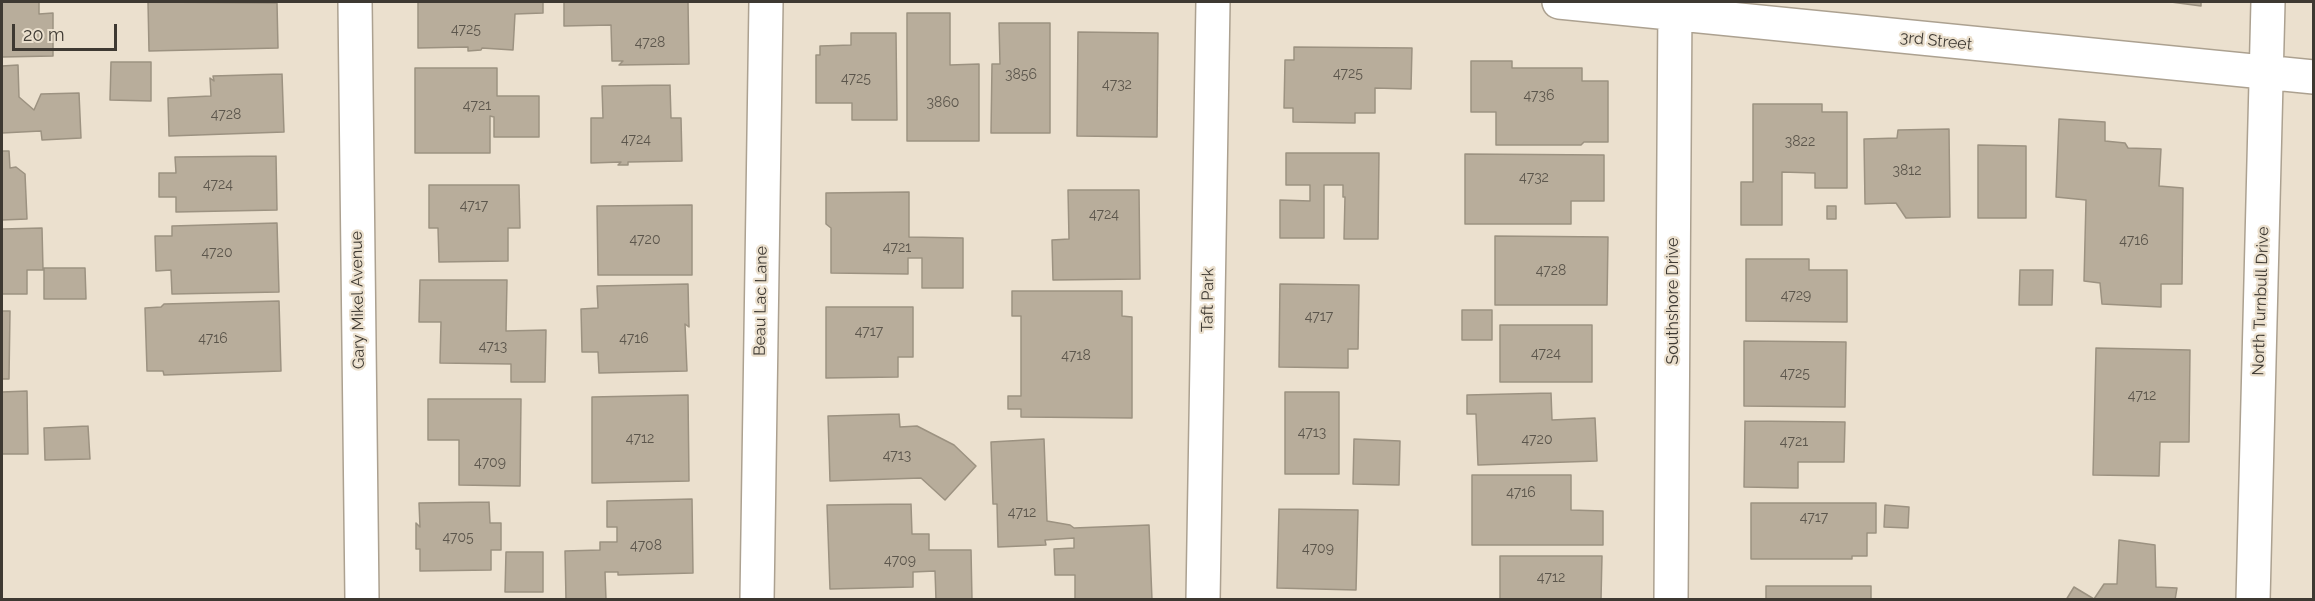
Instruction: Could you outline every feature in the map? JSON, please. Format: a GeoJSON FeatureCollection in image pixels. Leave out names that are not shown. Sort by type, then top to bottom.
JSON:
{"type":"FeatureCollection","features":[{"type":"Feature","properties":{"kind":"street","name":"Gary Mikel Avenue"},"geometry":{"type":"LineString","coordinates":[[355,2],[362,600]]}},
{"type":"Feature","properties":{"kind":"street","name":"Beau Lac Lane"},"geometry":{"type":"LineString","coordinates":[[757,600],[766,2]]}},
{"type":"Feature","properties":{"kind":"street","name":"Taft Park"},"geometry":{"type":"LineString","coordinates":[[1203,600],[1213,2]]}},
{"type":"Feature","properties":{"kind":"street","name":"3rd Street"},"geometry":{"type":"LineString","coordinates":[[1559,2],[1675,8],[2268,74],[2313,77]]}},
{"type":"Feature","properties":{"kind":"street","name":"North Turnbull Drive"},"geometry":{"type":"LineString","coordinates":[[2253,600],[2268,74],[2268,2]]}},
{"type":"Feature","properties":{"kind":"street","name":"Southshore Drive"},"geometry":{"type":"LineString","coordinates":[[1671,600],[1675,8]]}},
{"type":"Feature","properties":{"kind":"building"},"geometry":{"type":"Polygon","coordinates":[[[2,2],[39,2],[39,14],[53,13],[53,56],[2,57],[2,2]]]}},
{"type":"Feature","properties":{"kind":"building"},"geometry":{"type":"Polygon","coordinates":[[[148,2],[277,3],[278,48],[149,51],[148,2]]]}},
{"type":"Feature","properties":{"kind":"building"},"geometry":{"type":"Polygon","coordinates":[[[418,2],[543,2],[543,13],[515,14],[513,50],[482,48],[468,51],[468,47],[418,48],[418,2]]]}},
{"type":"Feature","properties":{"kind":"building"},"geometry":{"type":"Polygon","coordinates":[[[564,2],[688,2],[689,64],[619,65],[623,61],[612,61],[611,25],[564,26],[564,2]]]}},
{"type":"Feature","properties":{"kind":"building"},"geometry":{"type":"Polygon","coordinates":[[[2171,2],[2201,2],[2201,6],[2171,2]]]}},
{"type":"Feature","properties":{"kind":"building"},"geometry":{"type":"Polygon","coordinates":[[[907,13],[950,13],[950,65],[979,64],[979,141],[907,141],[907,13]]]}},
{"type":"Feature","properties":{"kind":"building"},"geometry":{"type":"Polygon","coordinates":[[[999,23],[1050,23],[1050,133],[991,133],[992,64],[1000,64],[999,23]]]}},
{"type":"Feature","properties":{"kind":"building"},"geometry":{"type":"Polygon","coordinates":[[[1078,32],[1158,33],[1157,137],[1077,136],[1078,32]]]}},
{"type":"Feature","properties":{"kind":"building"},"geometry":{"type":"Polygon","coordinates":[[[851,33],[896,33],[897,120],[852,120],[852,103],[816,103],[816,55],[820,55],[820,46],[851,45],[851,33]]]}},
{"type":"Feature","properties":{"kind":"building"},"geometry":{"type":"Polygon","coordinates":[[[1294,47],[1412,48],[1411,89],[1375,88],[1375,113],[1355,113],[1355,123],[1293,122],[1293,108],[1284,108],[1285,60],[1294,60],[1294,47]]]}},
{"type":"Feature","properties":{"kind":"building"},"geometry":{"type":"Polygon","coordinates":[[[1471,61],[1512,61],[1512,68],[1582,68],[1582,81],[1608,81],[1608,142],[1584,142],[1581,145],[1496,145],[1496,112],[1471,112],[1471,61]]]}},
{"type":"Feature","properties":{"kind":"building"},"geometry":{"type":"Polygon","coordinates":[[[111,62],[151,62],[151,101],[110,100],[111,62]]]}},
{"type":"Feature","properties":{"kind":"building"},"geometry":{"type":"Polygon","coordinates":[[[18,65],[19,97],[34,110],[41,94],[79,93],[81,138],[42,140],[41,131],[2,133],[2,66],[18,65]]]}},
{"type":"Feature","properties":{"kind":"building"},"geometry":{"type":"Polygon","coordinates":[[[415,68],[497,68],[497,96],[539,96],[539,137],[494,137],[494,117],[490,116],[490,153],[415,153],[415,68]]]}},
{"type":"Feature","properties":{"kind":"building"},"geometry":{"type":"Polygon","coordinates":[[[282,74],[284,132],[169,136],[168,98],[211,96],[210,78],[214,81],[213,76],[282,74]]]}},
{"type":"Feature","properties":{"kind":"building"},"geometry":{"type":"Polygon","coordinates":[[[670,85],[671,118],[681,118],[682,161],[628,162],[628,165],[618,165],[621,162],[591,163],[591,118],[603,118],[602,86],[670,85]]]}},
{"type":"Feature","properties":{"kind":"building"},"geometry":{"type":"Polygon","coordinates":[[[1753,104],[1822,104],[1822,112],[1847,112],[1847,188],[1815,188],[1815,173],[1782,172],[1782,225],[1741,225],[1741,182],[1753,182],[1753,104]]]}},
{"type":"Feature","properties":{"kind":"building"},"geometry":{"type":"Polygon","coordinates":[[[2059,119],[2105,122],[2105,141],[2125,143],[2128,148],[2161,149],[2159,186],[2183,188],[2182,284],[2161,284],[2161,307],[2102,304],[2100,283],[2084,281],[2086,200],[2056,197],[2059,119]]]}},
{"type":"Feature","properties":{"kind":"building"},"geometry":{"type":"Polygon","coordinates":[[[1949,129],[1950,217],[1906,218],[1896,203],[1865,204],[1864,139],[1897,138],[1898,130],[1949,129]]]}},
{"type":"Feature","properties":{"kind":"building"},"geometry":{"type":"Polygon","coordinates":[[[1978,145],[2026,146],[2026,218],[1978,218],[1978,145]]]}},
{"type":"Feature","properties":{"kind":"building"},"geometry":{"type":"Polygon","coordinates":[[[2,151],[9,151],[10,168],[16,167],[25,174],[27,219],[2,220],[2,151]]]}},
{"type":"Feature","properties":{"kind":"building"},"geometry":{"type":"Polygon","coordinates":[[[1286,153],[1379,153],[1378,239],[1344,239],[1343,185],[1324,185],[1324,238],[1280,238],[1280,200],[1310,201],[1310,185],[1286,185],[1286,153]]]}},
{"type":"Feature","properties":{"kind":"building"},"geometry":{"type":"Polygon","coordinates":[[[1465,154],[1604,155],[1604,201],[1571,201],[1571,224],[1465,224],[1465,154]]]}},
{"type":"Feature","properties":{"kind":"building"},"geometry":{"type":"Polygon","coordinates":[[[276,156],[277,210],[176,212],[176,197],[159,197],[159,173],[176,173],[175,157],[276,156]]]}},
{"type":"Feature","properties":{"kind":"building"},"geometry":{"type":"Polygon","coordinates":[[[429,185],[519,185],[520,228],[508,228],[508,261],[439,262],[438,228],[429,228],[429,185]]]}},
{"type":"Feature","properties":{"kind":"building"},"geometry":{"type":"Polygon","coordinates":[[[1068,190],[1139,190],[1140,279],[1053,280],[1052,240],[1069,239],[1068,190]]]}},
{"type":"Feature","properties":{"kind":"building"},"geometry":{"type":"Polygon","coordinates":[[[909,192],[909,237],[963,238],[963,288],[922,288],[922,258],[908,258],[908,274],[831,273],[831,228],[826,224],[826,193],[909,192]]]}},
{"type":"Feature","properties":{"kind":"building"},"geometry":{"type":"Polygon","coordinates":[[[692,205],[692,275],[598,275],[597,206],[692,205]]]}},
{"type":"Feature","properties":{"kind":"building"},"geometry":{"type":"Polygon","coordinates":[[[1827,206],[1836,206],[1836,219],[1827,219],[1827,206]]]}},
{"type":"Feature","properties":{"kind":"building"},"geometry":{"type":"Polygon","coordinates":[[[277,223],[279,292],[172,294],[171,270],[156,271],[155,236],[172,236],[172,226],[277,223]]]}},
{"type":"Feature","properties":{"kind":"building"},"geometry":{"type":"Polygon","coordinates":[[[42,228],[43,270],[27,270],[27,294],[2,294],[2,229],[42,228]]]}},
{"type":"Feature","properties":{"kind":"building"},"geometry":{"type":"Polygon","coordinates":[[[1495,236],[1608,237],[1607,305],[1495,305],[1495,236]]]}},
{"type":"Feature","properties":{"kind":"building"},"geometry":{"type":"Polygon","coordinates":[[[1746,259],[1809,259],[1809,270],[1847,270],[1847,322],[1746,321],[1746,259]]]}},
{"type":"Feature","properties":{"kind":"building"},"geometry":{"type":"Polygon","coordinates":[[[44,268],[85,268],[86,299],[44,299],[44,268]]]}},
{"type":"Feature","properties":{"kind":"building"},"geometry":{"type":"Polygon","coordinates":[[[2020,270],[2053,270],[2052,305],[2019,305],[2020,270]]]}},
{"type":"Feature","properties":{"kind":"building"},"geometry":{"type":"Polygon","coordinates":[[[420,280],[507,280],[506,331],[546,330],[545,382],[511,382],[511,364],[440,363],[441,322],[419,322],[420,280]]]}},
{"type":"Feature","properties":{"kind":"building"},"geometry":{"type":"Polygon","coordinates":[[[688,284],[689,327],[685,324],[687,371],[599,373],[598,352],[582,352],[581,309],[598,308],[597,286],[688,284]]]}},
{"type":"Feature","properties":{"kind":"building"},"geometry":{"type":"Polygon","coordinates":[[[1280,284],[1359,285],[1358,349],[1348,349],[1348,368],[1279,367],[1280,284]]]}},
{"type":"Feature","properties":{"kind":"building"},"geometry":{"type":"Polygon","coordinates":[[[1012,291],[1122,291],[1122,316],[1132,317],[1132,418],[1021,417],[1021,409],[1008,409],[1008,396],[1021,396],[1021,316],[1012,316],[1012,291]]]}},
{"type":"Feature","properties":{"kind":"building"},"geometry":{"type":"Polygon","coordinates":[[[279,301],[281,371],[164,375],[163,371],[147,371],[145,308],[161,307],[164,304],[279,301]]]}},
{"type":"Feature","properties":{"kind":"building"},"geometry":{"type":"Polygon","coordinates":[[[826,307],[913,307],[913,357],[898,357],[898,377],[826,378],[826,307]]]}},
{"type":"Feature","properties":{"kind":"building"},"geometry":{"type":"Polygon","coordinates":[[[1462,310],[1492,310],[1492,340],[1462,340],[1462,310]]]}},
{"type":"Feature","properties":{"kind":"building"},"geometry":{"type":"Polygon","coordinates":[[[2,311],[10,311],[9,379],[2,379],[2,311]]]}},
{"type":"Feature","properties":{"kind":"building"},"geometry":{"type":"Polygon","coordinates":[[[1500,325],[1592,325],[1592,382],[1500,382],[1500,325]]]}},
{"type":"Feature","properties":{"kind":"building"},"geometry":{"type":"Polygon","coordinates":[[[1744,341],[1846,342],[1845,407],[1744,406],[1744,341]]]}},
{"type":"Feature","properties":{"kind":"building"},"geometry":{"type":"Polygon","coordinates":[[[2096,348],[2190,350],[2189,442],[2160,442],[2159,476],[2093,475],[2096,348]]]}},
{"type":"Feature","properties":{"kind":"building"},"geometry":{"type":"Polygon","coordinates":[[[27,391],[28,454],[2,454],[2,392],[27,391]]]}},
{"type":"Feature","properties":{"kind":"building"},"geometry":{"type":"Polygon","coordinates":[[[1285,392],[1339,392],[1339,474],[1285,474],[1285,392]]]}},
{"type":"Feature","properties":{"kind":"building"},"geometry":{"type":"Polygon","coordinates":[[[1551,393],[1552,420],[1595,418],[1597,461],[1478,465],[1476,414],[1467,414],[1467,395],[1551,393]]]}},
{"type":"Feature","properties":{"kind":"building"},"geometry":{"type":"Polygon","coordinates":[[[688,395],[689,481],[592,483],[592,397],[688,395]]]}},
{"type":"Feature","properties":{"kind":"building"},"geometry":{"type":"Polygon","coordinates":[[[428,399],[521,399],[520,486],[459,485],[459,440],[428,440],[428,399]]]}},
{"type":"Feature","properties":{"kind":"building"},"geometry":{"type":"Polygon","coordinates":[[[899,414],[900,427],[917,426],[954,445],[976,466],[945,500],[921,478],[830,481],[828,416],[899,414]]]}},
{"type":"Feature","properties":{"kind":"building"},"geometry":{"type":"Polygon","coordinates":[[[1745,421],[1845,422],[1844,462],[1798,462],[1798,488],[1744,487],[1745,421]]]}},
{"type":"Feature","properties":{"kind":"building"},"geometry":{"type":"Polygon","coordinates":[[[88,426],[90,459],[45,460],[44,428],[88,426]]]}},
{"type":"Feature","properties":{"kind":"building"},"geometry":{"type":"Polygon","coordinates":[[[1044,439],[1047,521],[1070,525],[1074,528],[1149,525],[1152,600],[1075,600],[1075,575],[1055,575],[1054,549],[1074,548],[1074,538],[1045,540],[1046,545],[998,547],[997,504],[993,504],[991,442],[1044,439]]]}},
{"type":"Feature","properties":{"kind":"building"},"geometry":{"type":"Polygon","coordinates":[[[1354,439],[1400,441],[1399,485],[1353,484],[1354,439]]]}},
{"type":"Feature","properties":{"kind":"building"},"geometry":{"type":"Polygon","coordinates":[[[1472,475],[1571,475],[1571,510],[1603,511],[1603,545],[1472,545],[1472,475]]]}},
{"type":"Feature","properties":{"kind":"building"},"geometry":{"type":"Polygon","coordinates":[[[692,499],[693,573],[618,575],[618,572],[605,572],[606,600],[566,600],[565,551],[600,550],[600,542],[617,542],[617,527],[607,527],[607,501],[692,499]]]}},
{"type":"Feature","properties":{"kind":"building"},"geometry":{"type":"Polygon","coordinates":[[[489,502],[490,523],[501,523],[501,550],[491,550],[491,570],[420,571],[420,549],[416,549],[416,523],[420,527],[419,503],[489,502]]]}},
{"type":"Feature","properties":{"kind":"building"},"geometry":{"type":"Polygon","coordinates":[[[1751,503],[1876,503],[1876,533],[1867,533],[1867,556],[1852,556],[1852,559],[1751,559],[1751,503]]]}},
{"type":"Feature","properties":{"kind":"building"},"geometry":{"type":"Polygon","coordinates":[[[911,504],[912,534],[929,534],[929,550],[971,550],[972,600],[936,600],[935,571],[913,572],[913,587],[830,589],[827,505],[911,504]]]}},
{"type":"Feature","properties":{"kind":"building"},"geometry":{"type":"Polygon","coordinates":[[[1885,505],[1909,507],[1908,528],[1884,527],[1885,505]]]}},
{"type":"Feature","properties":{"kind":"building"},"geometry":{"type":"Polygon","coordinates":[[[1279,509],[1358,510],[1356,590],[1277,588],[1279,509]]]}},
{"type":"Feature","properties":{"kind":"building"},"geometry":{"type":"Polygon","coordinates":[[[2119,540],[2155,545],[2156,587],[2177,588],[2175,600],[2066,600],[2074,587],[2094,599],[2104,584],[2117,584],[2119,540]]]}},
{"type":"Feature","properties":{"kind":"building"},"geometry":{"type":"Polygon","coordinates":[[[506,552],[543,552],[543,592],[505,592],[506,552]]]}},
{"type":"Feature","properties":{"kind":"building"},"geometry":{"type":"Polygon","coordinates":[[[1500,556],[1602,556],[1601,600],[1500,600],[1500,556]]]}},
{"type":"Feature","properties":{"kind":"building"},"geometry":{"type":"Polygon","coordinates":[[[1766,586],[1871,586],[1871,600],[1766,600],[1766,586]]]}}]}
